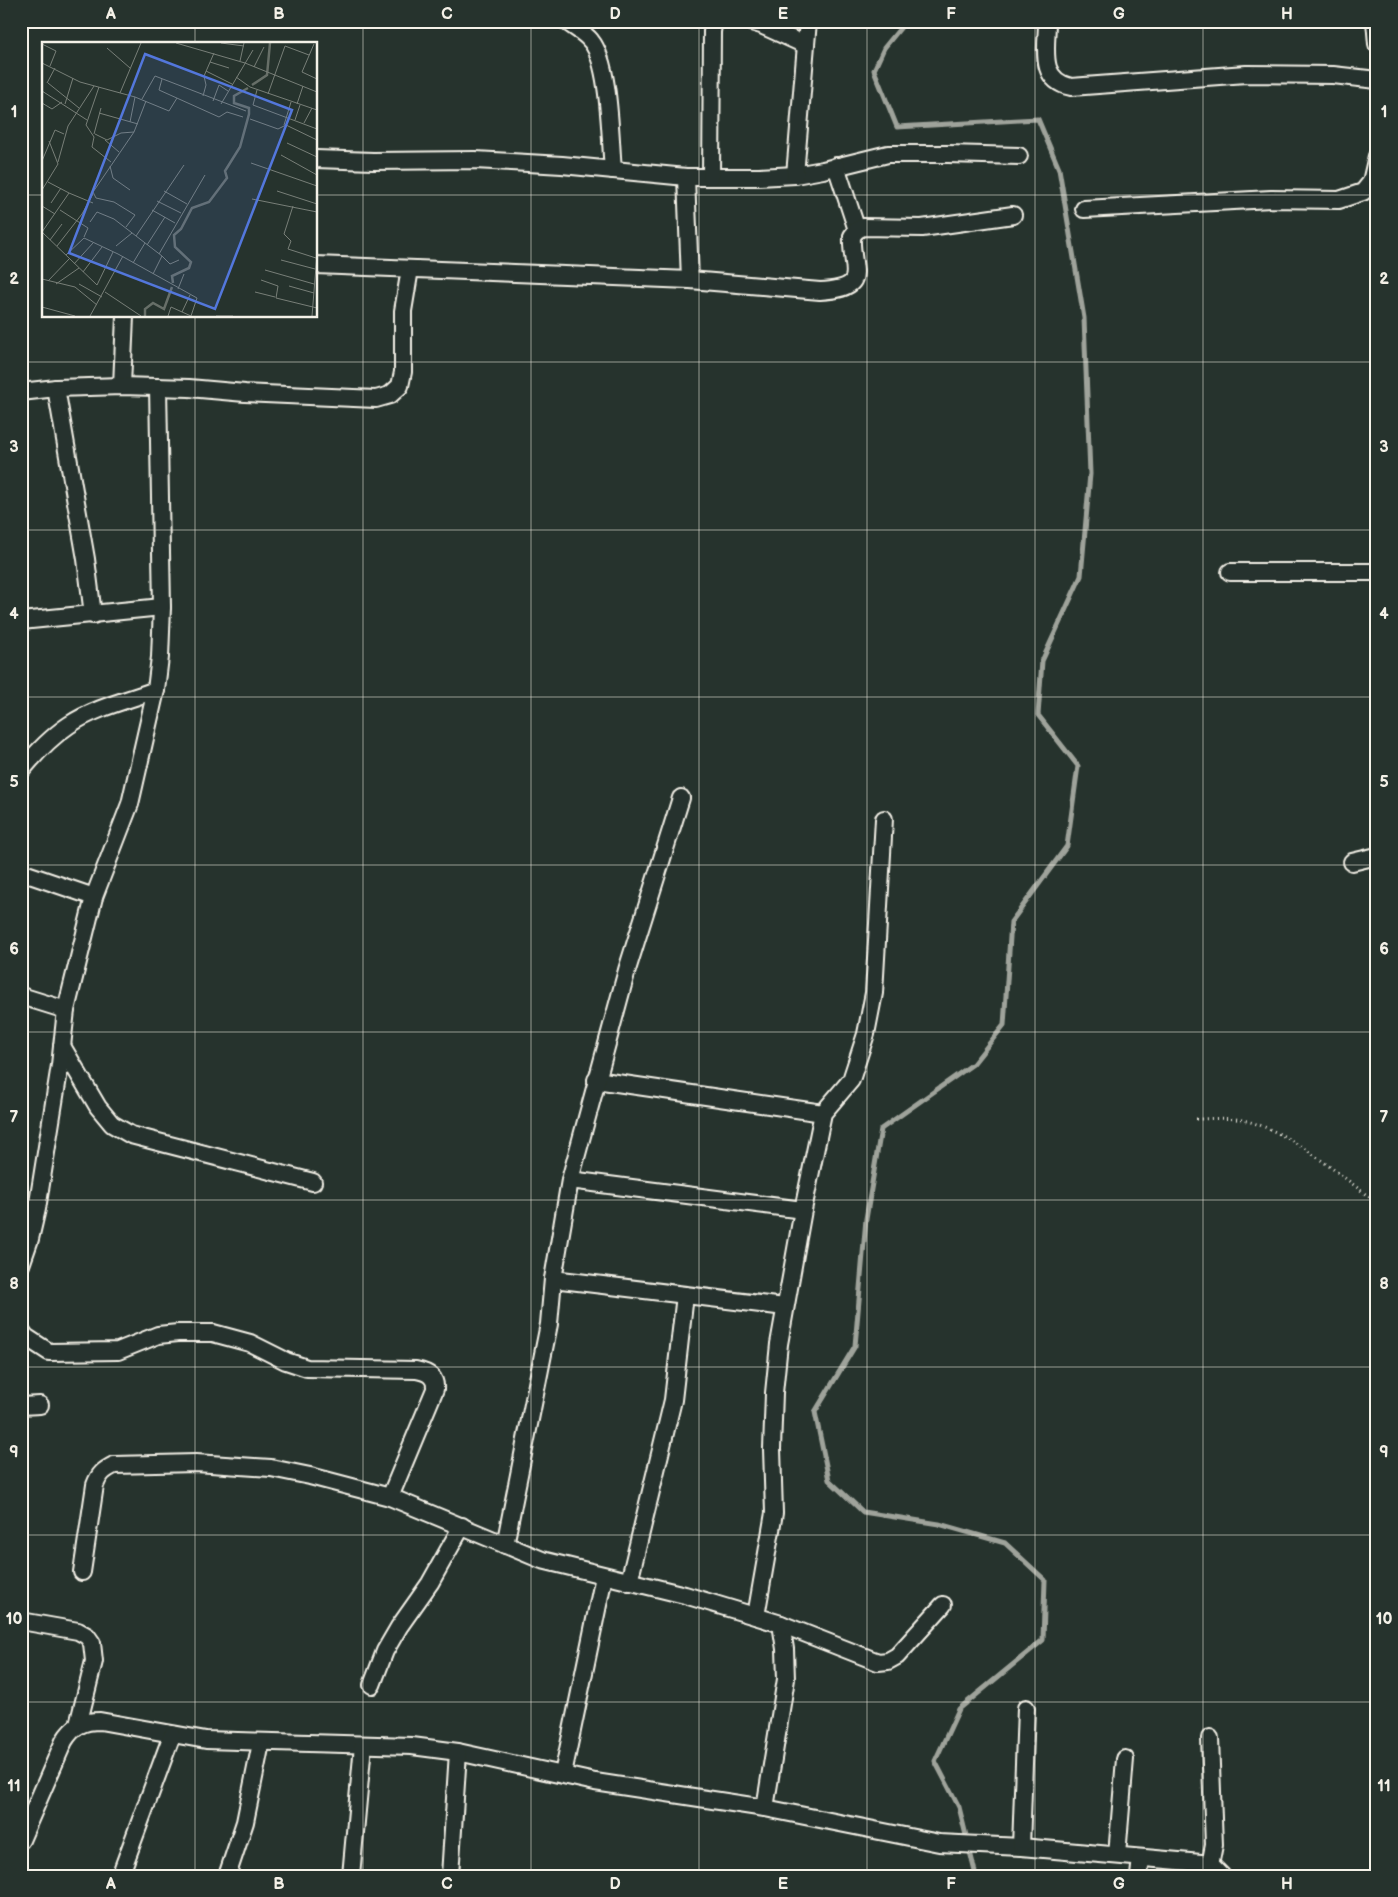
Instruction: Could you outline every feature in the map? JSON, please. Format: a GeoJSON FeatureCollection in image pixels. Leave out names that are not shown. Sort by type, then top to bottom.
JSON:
{"type":"FeatureCollection","features":[{"type":"Feature","properties":{"kind":"street"},"geometry":{"type":"LineString","coordinates":[[566,21],[591,41],[598,52],[604,69],[613,170]]}},
{"type":"Feature","properties":{"kind":"street"},"geometry":{"type":"LineString","coordinates":[[711,177],[712,32],[713,25],[717,21]]}},
{"type":"Feature","properties":{"kind":"street"},"geometry":{"type":"LineString","coordinates":[[748,21],[806,45]]}},
{"type":"Feature","properties":{"kind":"street"},"geometry":{"type":"LineString","coordinates":[[794,175],[808,21]]}},
{"type":"Feature","properties":{"kind":"street"},"geometry":{"type":"LineString","coordinates":[[1047,21],[1047,66],[1049,75],[1060,85],[1071,87],[1246,74],[1333,76],[1377,80]]}},
{"type":"Feature","properties":{"kind":"street"},"geometry":{"type":"LineString","coordinates":[[1375,21],[1377,44]]}},
{"type":"Feature","properties":{"kind":"street"},"geometry":{"type":"LineString","coordinates":[[318,159],[373,161],[475,160],[686,177],[711,177],[794,175],[888,154],[1019,156]]}},
{"type":"Feature","properties":{"kind":"street"},"geometry":{"type":"LineString","coordinates":[[1084,209],[1271,199],[1339,200],[1363,192],[1371,182],[1377,156]]}},
{"type":"Feature","properties":{"kind":"street"},"geometry":{"type":"LineString","coordinates":[[836,166],[856,230]]}},
{"type":"Feature","properties":{"kind":"street"},"geometry":{"type":"LineString","coordinates":[[686,177],[690,280]]}},
{"type":"Feature","properties":{"kind":"street"},"geometry":{"type":"LineString","coordinates":[[318,265],[690,280],[820,291],[838,290],[849,286],[853,280],[855,263],[851,243],[852,236],[856,230],[870,226],[922,228],[1012,215]]}},
{"type":"Feature","properties":{"kind":"street"},"geometry":{"type":"LineString","coordinates":[[21,392],[56,388],[122,386],[376,399],[390,395],[400,386],[403,372],[403,321],[410,269]]}},
{"type":"Feature","properties":{"kind":"street"},"geometry":{"type":"LineString","coordinates":[[122,386],[125,318]]}},
{"type":"Feature","properties":{"kind":"street"},"geometry":{"type":"LineString","coordinates":[[21,1265],[30,1240],[37,1209],[66,1010],[94,897],[130,804],[156,690],[160,657],[162,607],[158,387]]}},
{"type":"Feature","properties":{"kind":"street"},"geometry":{"type":"LineString","coordinates":[[56,388],[83,540],[93,615]]}},
{"type":"Feature","properties":{"kind":"street"},"geometry":{"type":"LineString","coordinates":[[1230,572],[1377,572]]}},
{"type":"Feature","properties":{"kind":"street"},"geometry":{"type":"LineString","coordinates":[[21,621],[162,607]]}},
{"type":"Feature","properties":{"kind":"street"},"geometry":{"type":"LineString","coordinates":[[21,771],[52,738],[71,724],[93,713],[156,690]]}},
{"type":"Feature","properties":{"kind":"street"},"geometry":{"type":"LineString","coordinates":[[505,1545],[549,1324],[553,1279],[570,1180],[627,970],[681,798]]}},
{"type":"Feature","properties":{"kind":"street"},"geometry":{"type":"LineString","coordinates":[[756,1616],[774,1513],[772,1449],[774,1393],[779,1344],[823,1113],[851,1080],[866,1034],[874,993],[884,818]]}},
{"type":"Feature","properties":{"kind":"street"},"geometry":{"type":"LineString","coordinates":[[1352,862],[1377,856]]}},
{"type":"Feature","properties":{"kind":"street"},"geometry":{"type":"LineString","coordinates":[[21,872],[94,897]]}},
{"type":"Feature","properties":{"kind":"street"},"geometry":{"type":"LineString","coordinates":[[21,996],[66,1010]]}},
{"type":"Feature","properties":{"kind":"street"},"geometry":{"type":"LineString","coordinates":[[62,1046],[98,1107],[112,1124],[131,1135],[313,1182]]}},
{"type":"Feature","properties":{"kind":"street"},"geometry":{"type":"LineString","coordinates":[[596,1080],[823,1113]]}},
{"type":"Feature","properties":{"kind":"street"},"geometry":{"type":"LineString","coordinates":[[570,1180],[803,1210]]}},
{"type":"Feature","properties":{"kind":"street"},"geometry":{"type":"LineString","coordinates":[[553,1279],[786,1307]]}},
{"type":"Feature","properties":{"kind":"street"},"geometry":{"type":"LineString","coordinates":[[629,1582],[673,1400],[685,1295]]}},
{"type":"Feature","properties":{"kind":"street"},"geometry":{"type":"LineString","coordinates":[[21,1330],[26,1337],[49,1352],[118,1351],[158,1335],[178,1332],[213,1333],[250,1343],[286,1361],[307,1368],[426,1372],[436,1383],[435,1389],[390,1497]]}},
{"type":"Feature","properties":{"kind":"street"},"geometry":{"type":"LineString","coordinates":[[21,1406],[40,1405]]}},
{"type":"Feature","properties":{"kind":"street"},"geometry":{"type":"LineString","coordinates":[[82,1572],[95,1485],[98,1476],[105,1469],[114,1465],[196,1462],[271,1468],[390,1497],[542,1560],[685,1595],[756,1616],[782,1624],[878,1662],[888,1661],[897,1656],[943,1605]]}},
{"type":"Feature","properties":{"kind":"street"},"geometry":{"type":"LineString","coordinates":[[372,1686],[385,1651],[430,1582],[462,1526]]}},
{"type":"Feature","properties":{"kind":"street"},"geometry":{"type":"LineString","coordinates":[[563,1774],[604,1576]]}},
{"type":"Feature","properties":{"kind":"street"},"geometry":{"type":"LineString","coordinates":[[21,1621],[78,1631],[87,1636],[92,1643],[94,1661],[78,1725]]}},
{"type":"Feature","properties":{"kind":"street"},"geometry":{"type":"LineString","coordinates":[[765,1808],[786,1679],[786,1649],[782,1624]]}},
{"type":"Feature","properties":{"kind":"street"},"geometry":{"type":"LineString","coordinates":[[1021,1847],[1026,1708]]}},
{"type":"Feature","properties":{"kind":"street"},"geometry":{"type":"LineString","coordinates":[[21,1840],[70,1731],[88,1721],[100,1721],[206,1740],[412,1746],[458,1752],[595,1782],[765,1808],[939,1843],[1021,1847],[1201,1863],[1217,1871]]}},
{"type":"Feature","properties":{"kind":"street"},"geometry":{"type":"LineString","coordinates":[[120,1876],[172,1735]]}},
{"type":"Feature","properties":{"kind":"street"},"geometry":{"type":"LineString","coordinates":[[1210,1738],[1214,1845],[1210,1865],[1217,1871]]}},
{"type":"Feature","properties":{"kind":"street"},"geometry":{"type":"LineString","coordinates":[[227,1876],[245,1822],[260,1743]]}},
{"type":"Feature","properties":{"kind":"street"},"geometry":{"type":"LineString","coordinates":[[351,1876],[363,1746]]}},
{"type":"Feature","properties":{"kind":"street"},"geometry":{"type":"LineString","coordinates":[[450,1876],[458,1752]]}},
{"type":"Feature","properties":{"kind":"street"},"geometry":{"type":"LineString","coordinates":[[1117,1855],[1125,1759]]}},
{"type":"Feature","properties":{"kind":"street"},"geometry":{"type":"LineString","coordinates":[[1139,1876],[1141,1858]]}},
{"type":"Feature","properties":{"kind":"path"},"geometry":{"type":"LineString","coordinates":[[1196,1118],[1241,1120],[1275,1133],[1311,1154],[1377,1203]]}},
{"type":"Feature","properties":{"kind":"waterway"},"geometry":{"type":"LineString","coordinates":[[906,21],[884,48],[874,70],[897,127],[1038,119],[1059,169],[1084,318],[1090,474],[1081,576],[1042,661],[1038,715],[1078,766],[1067,846],[1011,922],[1004,1025],[973,1064],[881,1129],[866,1219],[855,1346],[815,1412],[829,1480],[863,1512],[939,1524],[1005,1543],[1045,1580],[1043,1640],[959,1709],[935,1761],[959,1807],[976,1876]]}}]}
